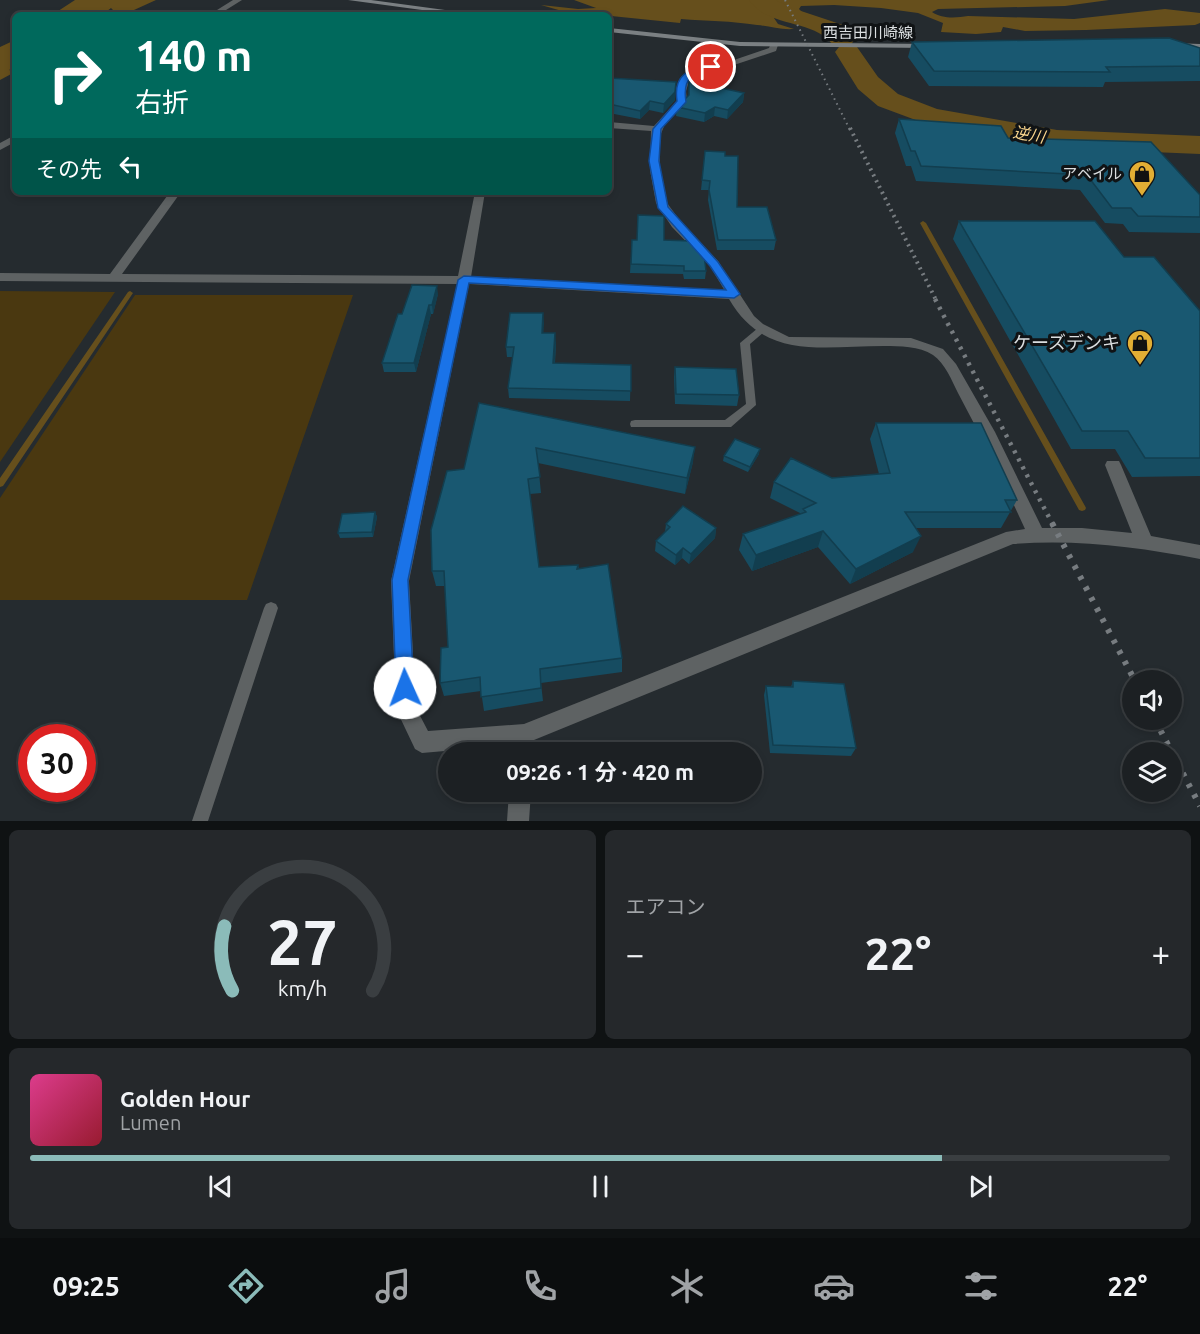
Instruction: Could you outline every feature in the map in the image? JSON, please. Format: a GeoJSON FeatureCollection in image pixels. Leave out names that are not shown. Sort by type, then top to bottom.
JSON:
{"type":"FeatureCollection","features":[{"type":"Feature","properties":{"kind":"main road"},"geometry":{"type":"LineString","coordinates":[[352,0],[453,12]]}},
{"type":"Feature","properties":{"kind":"main road","name":"西吉田川崎線"},"geometry":{"type":"LineString","coordinates":[[612,30],[707,42],[774,45],[939,46]]}},
{"type":"Feature","properties":{"kind":"main road"},"geometry":{"type":"LineString","coordinates":[[1159,44],[1200,46]]}},
{"type":"Feature","properties":{"kind":"street"},"geometry":{"type":"LineString","coordinates":[[218,12],[238,0]]}},
{"type":"Feature","properties":{"kind":"street"},"geometry":{"type":"LineString","coordinates":[[774,45],[773,49],[739,60],[693,70],[683,80],[680,93],[682,102],[657,129],[654,161],[663,208],[714,264],[734,294],[743,314],[761,330],[787,341],[911,342],[938,352],[951,367],[987,432],[1037,535]]}},
{"type":"Feature","properties":{"kind":"street"},"geometry":{"type":"LineString","coordinates":[[612,125],[657,129]]}},
{"type":"Feature","properties":{"kind":"street"},"geometry":{"type":"LineString","coordinates":[[114,277],[174,195]]}},
{"type":"Feature","properties":{"kind":"street"},"geometry":{"type":"LineString","coordinates":[[438,742],[422,742],[406,709],[400,580],[464,280],[479,195]]}},
{"type":"Feature","properties":{"kind":"street"},"geometry":{"type":"LineString","coordinates":[[0,277],[464,280],[734,294]]}},
{"type":"Feature","properties":{"kind":"street"},"geometry":{"type":"LineString","coordinates":[[1113,465],[1144,541]]}},
{"type":"Feature","properties":{"kind":"street"},"geometry":{"type":"LineString","coordinates":[[526,742],[1012,537],[1037,535],[1144,541],[1200,552]]}},
{"type":"Feature","properties":{"kind":"street"},"geometry":{"type":"LineString","coordinates":[[518,821],[519,802]]}},
{"type":"Feature","properties":{"kind":"lane"},"geometry":{"type":"LineString","coordinates":[[635,424],[727,424],[751,405],[745,342],[761,330]]}},
{"type":"Feature","properties":{"kind":"lane"},"geometry":{"type":"LineString","coordinates":[[200,821],[271,608]]}},
{"type":"Feature","properties":{"kind":"shaded area"},"geometry":{"type":"Polygon","coordinates":[[[75,0],[156,0],[130,12],[115,12],[111,8],[106,12],[57,12],[75,0]]]}},
{"type":"Feature","properties":{"kind":"shaded area"},"geometry":{"type":"Polygon","coordinates":[[[574,0],[1109,0],[1065,6],[938,9],[932,12],[949,17],[1074,19],[1165,9],[1200,13],[1200,23],[1086,30],[1025,31],[1003,27],[1001,32],[976,34],[941,32],[943,23],[918,13],[834,5],[801,6],[799,9],[802,12],[774,18],[778,24],[794,29],[789,29],[681,19],[680,23],[612,16],[612,12],[562,11],[541,5],[578,9],[596,8],[574,0]]]}},
{"type":"Feature","properties":{"kind":"shaded area"},"geometry":{"type":"Polygon","coordinates":[[[12,41],[12,68],[9,70],[12,74],[0,80],[0,47],[12,41]]]}},
{"type":"Feature","properties":{"kind":"shaded area"},"geometry":{"type":"Polygon","coordinates":[[[0,291],[115,292],[0,462],[0,291]]]}},
{"type":"Feature","properties":{"kind":"shaded area"},"geometry":{"type":"Polygon","coordinates":[[[135,295],[353,295],[247,600],[0,600],[0,498],[135,295]]]}},
{"type":"Feature","properties":{"kind":"building"},"geometry":{"type":"Polygon","coordinates":[[[1169,38],[1200,48],[1200,66],[1106,67],[1110,72],[934,71],[912,42],[1169,38]]]}},
{"type":"Feature","properties":{"kind":"building"},"geometry":{"type":"Polygon","coordinates":[[[612,78],[676,82],[675,92],[664,104],[650,101],[640,111],[612,105],[612,78]]]}},
{"type":"Feature","properties":{"kind":"building"},"geometry":{"type":"Polygon","coordinates":[[[689,81],[744,93],[728,110],[715,107],[705,113],[677,107],[689,95],[689,81]]]}},
{"type":"Feature","properties":{"kind":"building"},"geometry":{"type":"Polygon","coordinates":[[[899,119],[1001,126],[1008,138],[1151,142],[1200,195],[1200,217],[1138,216],[1131,208],[1112,208],[1087,175],[921,166],[915,151],[911,151],[899,119]]]}},
{"type":"Feature","properties":{"kind":"building"},"geometry":{"type":"Polygon","coordinates":[[[705,151],[725,152],[725,156],[738,156],[737,207],[767,207],[776,240],[718,240],[709,190],[710,181],[702,180],[705,151]]]}},
{"type":"Feature","properties":{"kind":"building"},"geometry":{"type":"Polygon","coordinates":[[[638,215],[664,216],[664,240],[691,241],[704,254],[706,271],[684,271],[684,266],[631,264],[632,240],[637,240],[638,215]]]}},
{"type":"Feature","properties":{"kind":"building"},"geometry":{"type":"Polygon","coordinates":[[[959,221],[1095,221],[1124,257],[1154,257],[1200,311],[1200,458],[1145,458],[1128,431],[1082,431],[959,221]]]}},
{"type":"Feature","properties":{"kind":"building"},"geometry":{"type":"Polygon","coordinates":[[[412,285],[437,286],[432,305],[429,305],[414,363],[382,363],[398,314],[402,314],[412,285]]]}},
{"type":"Feature","properties":{"kind":"building"},"geometry":{"type":"Polygon","coordinates":[[[510,313],[543,313],[542,333],[555,333],[553,363],[631,365],[631,391],[508,388],[514,347],[506,347],[510,313]]]}},
{"type":"Feature","properties":{"kind":"building"},"geometry":{"type":"Polygon","coordinates":[[[675,367],[736,369],[739,395],[676,394],[675,367]]]}},
{"type":"Feature","properties":{"kind":"building"},"geometry":{"type":"Polygon","coordinates":[[[479,403],[695,447],[687,478],[536,448],[540,477],[528,479],[539,567],[578,565],[577,569],[608,564],[622,658],[540,669],[541,688],[481,697],[480,677],[440,683],[441,648],[448,647],[444,571],[432,571],[431,530],[447,471],[464,469],[479,403]]]}},
{"type":"Feature","properties":{"kind":"building"},"geometry":{"type":"Polygon","coordinates":[[[876,423],[981,423],[1017,500],[1005,500],[1011,512],[905,512],[921,536],[856,569],[823,531],[756,555],[743,534],[806,512],[803,509],[816,503],[774,482],[791,458],[832,478],[890,473],[876,423]]]}},
{"type":"Feature","properties":{"kind":"building"},"geometry":{"type":"Polygon","coordinates":[[[735,439],[760,449],[750,467],[724,456],[735,439]]]}},
{"type":"Feature","properties":{"kind":"building"},"geometry":{"type":"Polygon","coordinates":[[[683,506],[716,528],[691,554],[683,548],[676,555],[656,541],[670,527],[666,524],[683,506]]]}},
{"type":"Feature","properties":{"kind":"building"},"geometry":{"type":"Polygon","coordinates":[[[375,512],[372,532],[338,533],[342,514],[375,512]]]}},
{"type":"Feature","properties":{"kind":"building"},"geometry":{"type":"Polygon","coordinates":[[[793,681],[844,684],[856,748],[773,745],[766,686],[793,687],[793,681]]]}},
{"type":"Feature","properties":{"kind":"waterway","name":"逆川"},"geometry":{"type":"LineString","coordinates":[[760,0],[781,12],[835,30],[842,40]]}},
{"type":"Feature","properties":{"kind":"waterway","name":"逆川"},"geometry":{"type":"LineString","coordinates":[[848,52],[868,83],[888,100],[931,116],[1057,139],[1200,145]]}},
{"type":"Feature","properties":{"kind":"waterway"},"geometry":{"type":"LineString","coordinates":[[923,223],[1082,508]]}},
{"type":"Feature","properties":{"kind":"waterway"},"geometry":{"type":"LineString","coordinates":[[0,484],[130,293]]}},
{"type":"Feature","properties":{"kind":"railway"},"geometry":{"type":"LineString","coordinates":[[785,0],[850,130]]}},
{"type":"Feature","properties":{"kind":"railway"},"geometry":{"type":"LineString","coordinates":[[850,128],[936,300]]}},
{"type":"Feature","properties":{"kind":"railway"},"geometry":{"type":"LineString","coordinates":[[935,299],[1053,525]]}},
{"type":"Feature","properties":{"kind":"railway"},"geometry":{"type":"LineString","coordinates":[[1052,523],[1129,670]]}},
{"type":"Feature","properties":{"kind":"railway"},"geometry":{"type":"LineString","coordinates":[[1160,730],[1200,806]]}},
{"type":"Feature","properties":{"kind":"place","name":"アベイル"},"geometry":{"type":"Point","coordinates":[1142,197]}},
{"type":"Feature","properties":{"kind":"place","name":"ケーズデンキ"},"geometry":{"type":"Point","coordinates":[1140,366]}},
{"type":"Feature","properties":{"kind":"route"},"geometry":{"type":"LineString","coordinates":[[405,688],[400,580],[464,280],[734,294],[714,264],[663,208],[654,161],[657,129],[682,102],[680,93],[683,80],[693,70],[711,67]]}}]}
